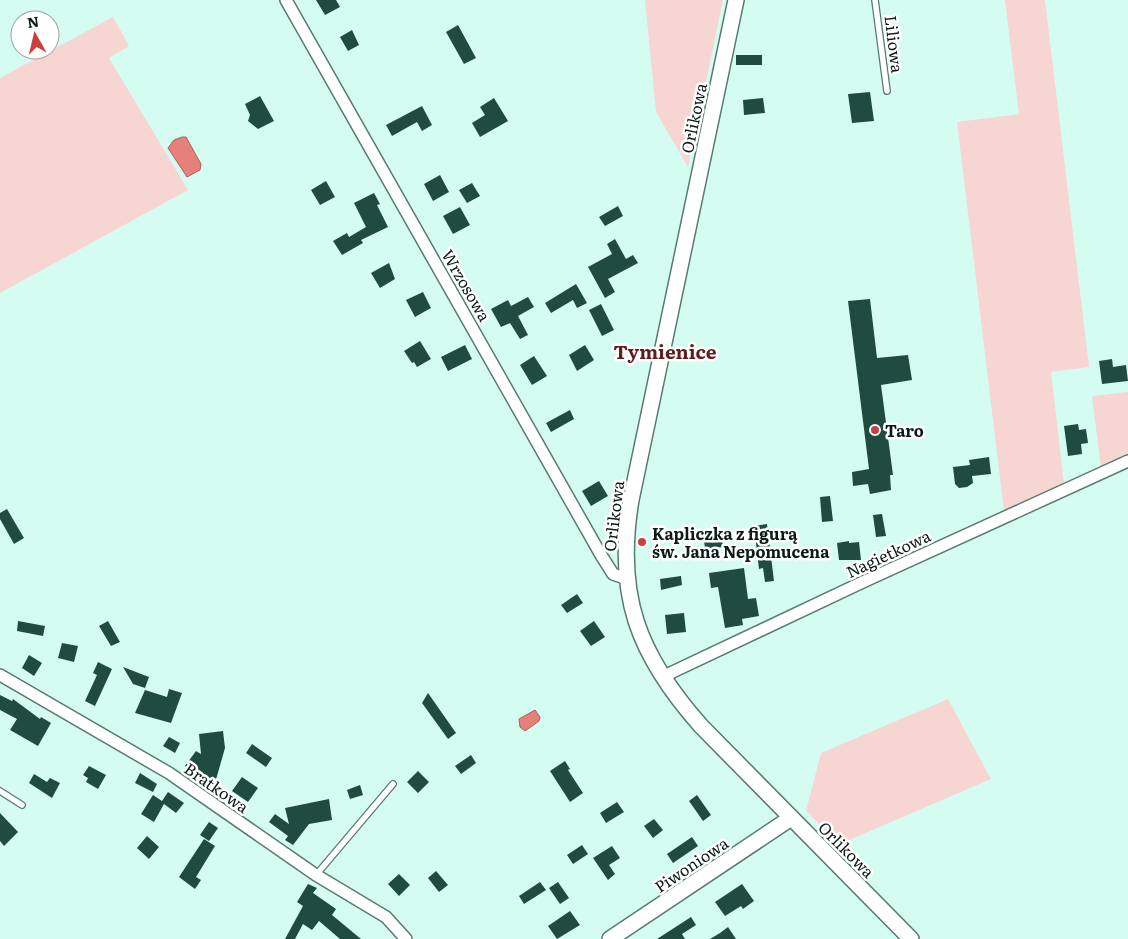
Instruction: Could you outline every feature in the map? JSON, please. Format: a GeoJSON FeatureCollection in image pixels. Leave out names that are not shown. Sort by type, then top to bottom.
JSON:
{"type":"FeatureCollection","features":[{"type":"Feature","properties":{"kind":"street","name":"Wrzosowa"},"geometry":{"type":"LineString","coordinates":[[286,0],[601,555],[613,574],[626,579]]}},
{"type":"Feature","properties":{"kind":"street","name":"Orlikowa"},"geometry":{"type":"LineString","coordinates":[[736,0],[630,500],[626,529],[626,579],[633,616],[648,653],[675,697],[701,726],[911,939]]}},
{"type":"Feature","properties":{"kind":"street","name":"Nagietkowa"},"geometry":{"type":"LineString","coordinates":[[662,677],[864,581],[1128,461]]}},
{"type":"Feature","properties":{"kind":"street","name":"Bratkowa"},"geometry":{"type":"LineString","coordinates":[[0,675],[169,773],[316,875],[386,917],[406,939]]}},
{"type":"Feature","properties":{"kind":"street","name":"Piwoniowa"},"geometry":{"type":"LineString","coordinates":[[610,939],[791,818]]}},
{"type":"Feature","properties":{"kind":"lane","name":"Liliowa"},"geometry":{"type":"LineString","coordinates":[[875,0],[887,91]]}},
{"type":"Feature","properties":{"kind":"lane"},"geometry":{"type":"LineString","coordinates":[[316,875],[393,784]]}},
{"type":"Feature","properties":{"kind":"lane"},"geometry":{"type":"LineString","coordinates":[[0,791],[22,805]]}},
{"type":"Feature","properties":{"kind":"shaded area"},"geometry":{"type":"Polygon","coordinates":[[[645,0],[723,0],[688,167],[656,112],[645,0]]]}},
{"type":"Feature","properties":{"kind":"shaded area"},"geometry":{"type":"Polygon","coordinates":[[[1005,0],[1045,0],[1089,367],[1051,372],[1064,484],[1004,511],[957,122],[1019,114],[1005,0]]]}},
{"type":"Feature","properties":{"kind":"shaded area"},"geometry":{"type":"Polygon","coordinates":[[[113,17],[129,46],[109,58],[188,190],[0,293],[0,78],[33,60],[60,60],[60,46],[113,17]]]}},
{"type":"Feature","properties":{"kind":"shaded area"},"geometry":{"type":"Polygon","coordinates":[[[186,137],[201,164],[200,170],[187,177],[168,148],[174,140],[186,137]]]}},
{"type":"Feature","properties":{"kind":"shaded area"},"geometry":{"type":"Polygon","coordinates":[[[1128,392],[1128,457],[1101,468],[1092,396],[1128,392]]]}},
{"type":"Feature","properties":{"kind":"shaded area"},"geometry":{"type":"Polygon","coordinates":[[[948,699],[991,779],[840,844],[806,811],[821,753],[948,699]]]}},
{"type":"Feature","properties":{"kind":"shaded area"},"geometry":{"type":"Polygon","coordinates":[[[535,710],[540,717],[539,721],[525,731],[520,727],[519,719],[535,710]]]}},
{"type":"Feature","properties":{"kind":"building"},"geometry":{"type":"Polygon","coordinates":[[[316,0],[336,0],[340,7],[325,15],[316,0]]]}},
{"type":"Feature","properties":{"kind":"building"},"geometry":{"type":"Polygon","coordinates":[[[458,25],[476,58],[464,64],[446,32],[458,25]]]}},
{"type":"Feature","properties":{"kind":"building"},"geometry":{"type":"Polygon","coordinates":[[[352,30],[359,45],[348,51],[340,37],[352,30]]]}},
{"type":"Feature","properties":{"kind":"building"},"geometry":{"type":"Polygon","coordinates":[[[736,55],[762,55],[762,65],[736,65],[736,55]]]}},
{"type":"Feature","properties":{"kind":"building"},"geometry":{"type":"Polygon","coordinates":[[[870,92],[874,121],[852,123],[848,94],[870,92]]]}},
{"type":"Feature","properties":{"kind":"building"},"geometry":{"type":"Polygon","coordinates":[[[260,96],[274,121],[258,129],[248,121],[250,115],[245,104],[260,96]]]}},
{"type":"Feature","properties":{"kind":"building"},"geometry":{"type":"Polygon","coordinates":[[[494,98],[508,121],[480,137],[472,123],[485,115],[480,107],[494,98]]]}},
{"type":"Feature","properties":{"kind":"building"},"geometry":{"type":"Polygon","coordinates":[[[763,98],[765,113],[744,115],[743,100],[763,98]]]}},
{"type":"Feature","properties":{"kind":"building"},"geometry":{"type":"Polygon","coordinates":[[[422,106],[432,125],[422,131],[417,122],[392,136],[386,125],[422,106]]]}},
{"type":"Feature","properties":{"kind":"building"},"geometry":{"type":"Polygon","coordinates":[[[440,175],[449,192],[433,201],[424,184],[440,175]]]}},
{"type":"Feature","properties":{"kind":"building"},"geometry":{"type":"Polygon","coordinates":[[[326,181],[335,197],[320,205],[311,190],[326,181]]]}},
{"type":"Feature","properties":{"kind":"building"},"geometry":{"type":"Polygon","coordinates":[[[472,183],[480,196],[467,203],[459,190],[472,183]]]}},
{"type":"Feature","properties":{"kind":"building"},"geometry":{"type":"Polygon","coordinates":[[[374,193],[380,204],[377,205],[388,227],[361,240],[363,243],[342,255],[333,241],[347,233],[349,237],[366,227],[354,203],[374,193]]]}},
{"type":"Feature","properties":{"kind":"building"},"geometry":{"type":"Polygon","coordinates":[[[618,206],[623,216],[605,226],[599,217],[618,206]]]}},
{"type":"Feature","properties":{"kind":"building"},"geometry":{"type":"Polygon","coordinates":[[[460,207],[470,225],[453,234],[443,216],[460,207]]]}},
{"type":"Feature","properties":{"kind":"building"},"geometry":{"type":"Polygon","coordinates":[[[615,239],[626,259],[633,255],[638,263],[608,279],[615,292],[605,298],[588,267],[612,254],[607,244],[615,239]]]}},
{"type":"Feature","properties":{"kind":"building"},"geometry":{"type":"Polygon","coordinates":[[[389,263],[395,279],[380,288],[371,273],[389,263]]]}},
{"type":"Feature","properties":{"kind":"building"},"geometry":{"type":"Polygon","coordinates":[[[576,284],[587,303],[577,308],[573,300],[551,313],[545,303],[576,284]]]}},
{"type":"Feature","properties":{"kind":"building"},"geometry":{"type":"Polygon","coordinates":[[[423,292],[431,308],[415,317],[406,300],[423,292]]]}},
{"type":"Feature","properties":{"kind":"building"},"geometry":{"type":"Polygon","coordinates":[[[528,297],[534,307],[518,316],[528,335],[520,339],[510,323],[501,327],[491,309],[508,300],[511,306],[528,297]]]}},
{"type":"Feature","properties":{"kind":"building","name":"Taro"},"geometry":{"type":"Polygon","coordinates":[[[870,299],[877,358],[908,355],[912,380],[881,385],[893,475],[890,475],[891,490],[870,494],[868,484],[853,486],[852,472],[869,469],[848,301],[870,299]]]}},
{"type":"Feature","properties":{"kind":"building"},"geometry":{"type":"Polygon","coordinates":[[[601,304],[614,330],[602,336],[589,310],[601,304]]]}},
{"type":"Feature","properties":{"kind":"building"},"geometry":{"type":"Polygon","coordinates":[[[420,341],[431,359],[417,367],[404,351],[420,341]]]}},
{"type":"Feature","properties":{"kind":"building"},"geometry":{"type":"Polygon","coordinates":[[[465,345],[472,359],[448,371],[441,357],[465,345]]]}},
{"type":"Feature","properties":{"kind":"building"},"geometry":{"type":"Polygon","coordinates":[[[585,345],[594,360],[577,371],[569,355],[585,345]]]}},
{"type":"Feature","properties":{"kind":"building"},"geometry":{"type":"Polygon","coordinates":[[[534,356],[547,376],[532,385],[520,365],[534,356]]]}},
{"type":"Feature","properties":{"kind":"building"},"geometry":{"type":"Polygon","coordinates":[[[1112,359],[1113,367],[1126,365],[1128,381],[1102,384],[1099,361],[1112,359]]]}},
{"type":"Feature","properties":{"kind":"building"},"geometry":{"type":"Polygon","coordinates":[[[570,410],[574,419],[551,432],[546,423],[570,410]]]}},
{"type":"Feature","properties":{"kind":"building"},"geometry":{"type":"Polygon","coordinates":[[[1078,424],[1079,430],[1086,429],[1088,443],[1081,444],[1082,454],[1068,456],[1064,426],[1078,424]]]}},
{"type":"Feature","properties":{"kind":"building"},"geometry":{"type":"Polygon","coordinates":[[[989,457],[991,474],[972,476],[973,483],[967,487],[959,488],[955,484],[953,467],[970,465],[969,460],[989,457]]]}},
{"type":"Feature","properties":{"kind":"building"},"geometry":{"type":"Polygon","coordinates":[[[599,481],[608,496],[591,506],[582,491],[599,481]]]}},
{"type":"Feature","properties":{"kind":"building"},"geometry":{"type":"Polygon","coordinates":[[[830,496],[833,521],[822,522],[820,497],[830,496]]]}},
{"type":"Feature","properties":{"kind":"building"},"geometry":{"type":"Polygon","coordinates":[[[7,509],[24,538],[14,544],[0,519],[0,513],[7,509]]]}},
{"type":"Feature","properties":{"kind":"building"},"geometry":{"type":"Polygon","coordinates":[[[882,514],[886,536],[876,537],[873,515],[882,514]]]}},
{"type":"Feature","properties":{"kind":"building"},"geometry":{"type":"Polygon","coordinates":[[[767,524],[774,581],[765,582],[763,568],[759,569],[754,526],[767,524]]]}},
{"type":"Feature","properties":{"kind":"building"},"geometry":{"type":"Polygon","coordinates":[[[721,529],[723,547],[705,549],[703,530],[721,529]]]}},
{"type":"Feature","properties":{"kind":"building"},"geometry":{"type":"Polygon","coordinates":[[[849,541],[849,543],[859,542],[861,560],[839,560],[837,543],[849,541]]]}},
{"type":"Feature","properties":{"kind":"building"},"geometry":{"type":"Polygon","coordinates":[[[744,568],[748,599],[756,598],[759,616],[742,619],[743,625],[725,628],[718,587],[711,588],[709,573],[744,568]]]}},
{"type":"Feature","properties":{"kind":"building"},"geometry":{"type":"Polygon","coordinates":[[[681,576],[682,585],[661,590],[660,579],[681,576]]]}},
{"type":"Feature","properties":{"kind":"building"},"geometry":{"type":"Polygon","coordinates":[[[577,594],[583,603],[567,613],[561,605],[577,594]]]}},
{"type":"Feature","properties":{"kind":"building"},"geometry":{"type":"Polygon","coordinates":[[[684,613],[686,632],[667,634],[665,615],[684,613]]]}},
{"type":"Feature","properties":{"kind":"building"},"geometry":{"type":"Polygon","coordinates":[[[18,621],[45,626],[43,636],[17,631],[18,621]]]}},
{"type":"Feature","properties":{"kind":"building"},"geometry":{"type":"Polygon","coordinates":[[[108,621],[120,642],[111,646],[99,626],[108,621]]]}},
{"type":"Feature","properties":{"kind":"building"},"geometry":{"type":"Polygon","coordinates":[[[594,621],[605,637],[591,646],[580,631],[594,621]]]}},
{"type":"Feature","properties":{"kind":"building"},"geometry":{"type":"Polygon","coordinates":[[[62,643],[78,646],[74,662],[58,658],[62,643]]]}},
{"type":"Feature","properties":{"kind":"building"},"geometry":{"type":"Polygon","coordinates":[[[29,655],[42,663],[34,676],[22,668],[29,655]]]}},
{"type":"Feature","properties":{"kind":"building"},"geometry":{"type":"Polygon","coordinates":[[[98,662],[112,669],[95,706],[85,701],[97,675],[93,673],[98,662]]]}},
{"type":"Feature","properties":{"kind":"building"},"geometry":{"type":"Polygon","coordinates":[[[123,667],[149,677],[145,688],[133,684],[123,667]]]}},
{"type":"Feature","properties":{"kind":"building"},"geometry":{"type":"Polygon","coordinates":[[[169,689],[182,693],[171,723],[135,713],[145,690],[167,697],[169,689]]]}},
{"type":"Feature","properties":{"kind":"building"},"geometry":{"type":"Polygon","coordinates":[[[428,693],[456,733],[448,739],[422,703],[428,693]]]}},
{"type":"Feature","properties":{"kind":"building"},"geometry":{"type":"Polygon","coordinates":[[[0,695],[12,701],[13,699],[40,719],[41,717],[51,723],[38,746],[10,730],[17,719],[0,710],[0,695]]]}},
{"type":"Feature","properties":{"kind":"building"},"geometry":{"type":"Polygon","coordinates":[[[223,731],[225,748],[215,783],[206,780],[185,766],[196,751],[201,754],[199,734],[223,731]]]}},
{"type":"Feature","properties":{"kind":"building"},"geometry":{"type":"Polygon","coordinates":[[[169,737],[180,743],[175,753],[163,746],[169,737]]]}},
{"type":"Feature","properties":{"kind":"building"},"geometry":{"type":"Polygon","coordinates":[[[252,744],[272,758],[266,767],[246,753],[252,744]]]}},
{"type":"Feature","properties":{"kind":"building"},"geometry":{"type":"Polygon","coordinates":[[[471,755],[476,763],[461,774],[455,766],[471,755]]]}},
{"type":"Feature","properties":{"kind":"building"},"geometry":{"type":"Polygon","coordinates":[[[565,761],[570,769],[568,770],[583,793],[570,802],[550,771],[565,761]]]}},
{"type":"Feature","properties":{"kind":"building"},"geometry":{"type":"Polygon","coordinates":[[[89,766],[106,775],[98,789],[86,782],[88,778],[83,775],[89,766]]]}},
{"type":"Feature","properties":{"kind":"building"},"geometry":{"type":"Polygon","coordinates":[[[418,771],[429,782],[418,793],[407,782],[418,771]]]}},
{"type":"Feature","properties":{"kind":"building"},"geometry":{"type":"Polygon","coordinates":[[[140,773],[157,784],[153,792],[135,783],[140,773]]]}},
{"type":"Feature","properties":{"kind":"building"},"geometry":{"type":"Polygon","coordinates":[[[34,774],[47,782],[50,778],[60,783],[52,798],[29,783],[34,774]]]}},
{"type":"Feature","properties":{"kind":"building"},"geometry":{"type":"Polygon","coordinates":[[[242,777],[258,788],[248,802],[232,791],[242,777]]]}},
{"type":"Feature","properties":{"kind":"building"},"geometry":{"type":"Polygon","coordinates":[[[360,785],[363,795],[350,799],[347,790],[360,785]]]}},
{"type":"Feature","properties":{"kind":"building"},"geometry":{"type":"Polygon","coordinates":[[[168,792],[184,803],[176,813],[164,804],[154,822],[141,814],[153,795],[162,801],[168,792]]]}},
{"type":"Feature","properties":{"kind":"building"},"geometry":{"type":"Polygon","coordinates":[[[697,795],[711,815],[703,821],[689,801],[697,795]]]}},
{"type":"Feature","properties":{"kind":"building"},"geometry":{"type":"Polygon","coordinates":[[[329,799],[332,820],[309,824],[293,845],[285,840],[288,836],[269,822],[275,814],[289,824],[285,808],[329,799]]]}},
{"type":"Feature","properties":{"kind":"building"},"geometry":{"type":"Polygon","coordinates":[[[617,802],[624,812],[606,823],[600,813],[617,802]]]}},
{"type":"Feature","properties":{"kind":"building"},"geometry":{"type":"Polygon","coordinates":[[[0,813],[18,832],[4,846],[0,841],[0,813]]]}},
{"type":"Feature","properties":{"kind":"building"},"geometry":{"type":"Polygon","coordinates":[[[654,819],[663,830],[653,838],[644,826],[654,819]]]}},
{"type":"Feature","properties":{"kind":"building"},"geometry":{"type":"Polygon","coordinates":[[[209,822],[218,828],[209,841],[200,835],[209,822]]]}},
{"type":"Feature","properties":{"kind":"building"},"geometry":{"type":"Polygon","coordinates":[[[147,836],[159,847],[149,859],[137,848],[147,836]]]}},
{"type":"Feature","properties":{"kind":"building"},"geometry":{"type":"Polygon","coordinates":[[[692,837],[698,846],[673,863],[667,854],[692,837]]]}},
{"type":"Feature","properties":{"kind":"building"},"geometry":{"type":"Polygon","coordinates":[[[204,839],[215,846],[196,877],[201,880],[195,889],[179,877],[204,839]]]}},
{"type":"Feature","properties":{"kind":"building"},"geometry":{"type":"Polygon","coordinates":[[[582,845],[588,854],[573,864],[567,855],[582,845]]]}},
{"type":"Feature","properties":{"kind":"building"},"geometry":{"type":"Polygon","coordinates":[[[612,846],[620,858],[609,865],[615,874],[608,880],[593,858],[612,846]]]}},
{"type":"Feature","properties":{"kind":"building"},"geometry":{"type":"Polygon","coordinates":[[[436,871],[448,885],[439,892],[428,878],[436,871]]]}},
{"type":"Feature","properties":{"kind":"building"},"geometry":{"type":"Polygon","coordinates":[[[399,874],[410,885],[399,896],[388,884],[399,874]]]}},
{"type":"Feature","properties":{"kind":"building"},"geometry":{"type":"Polygon","coordinates":[[[540,882],[546,890],[524,904],[519,896],[540,882]]]}},
{"type":"Feature","properties":{"kind":"building"},"geometry":{"type":"Polygon","coordinates":[[[558,882],[569,898],[560,904],[549,888],[558,882]]]}},
{"type":"Feature","properties":{"kind":"building"},"geometry":{"type":"Polygon","coordinates":[[[308,884],[317,888],[313,893],[336,909],[332,915],[361,939],[340,939],[319,921],[312,930],[303,924],[295,939],[285,939],[303,906],[297,902],[308,884]]]}},
{"type":"Feature","properties":{"kind":"building"},"geometry":{"type":"Polygon","coordinates":[[[742,884],[754,901],[743,909],[741,906],[725,916],[715,902],[742,884]]]}},
{"type":"Feature","properties":{"kind":"building"},"geometry":{"type":"Polygon","coordinates":[[[570,911],[580,925],[557,939],[548,926],[570,911]]]}},
{"type":"Feature","properties":{"kind":"building"},"geometry":{"type":"Polygon","coordinates":[[[691,917],[696,925],[682,934],[685,939],[657,939],[691,917]]]}},
{"type":"Feature","properties":{"kind":"building"},"geometry":{"type":"Polygon","coordinates":[[[728,927],[736,939],[710,939],[720,933],[728,927]]]}},
{"type":"Feature","properties":{"kind":"place","name":"Taro"},"geometry":{"type":"Point","coordinates":[875,430]}},
{"type":"Feature","properties":{"kind":"place","name":"Kapliczka z figurą św. Jana Nepomucena"},"geometry":{"type":"Point","coordinates":[642,542]}},
{"type":"Feature","properties":{"kind":"district","name":"Tymienice"},"geometry":{"type":"Point","coordinates":[665,351]}}]}
